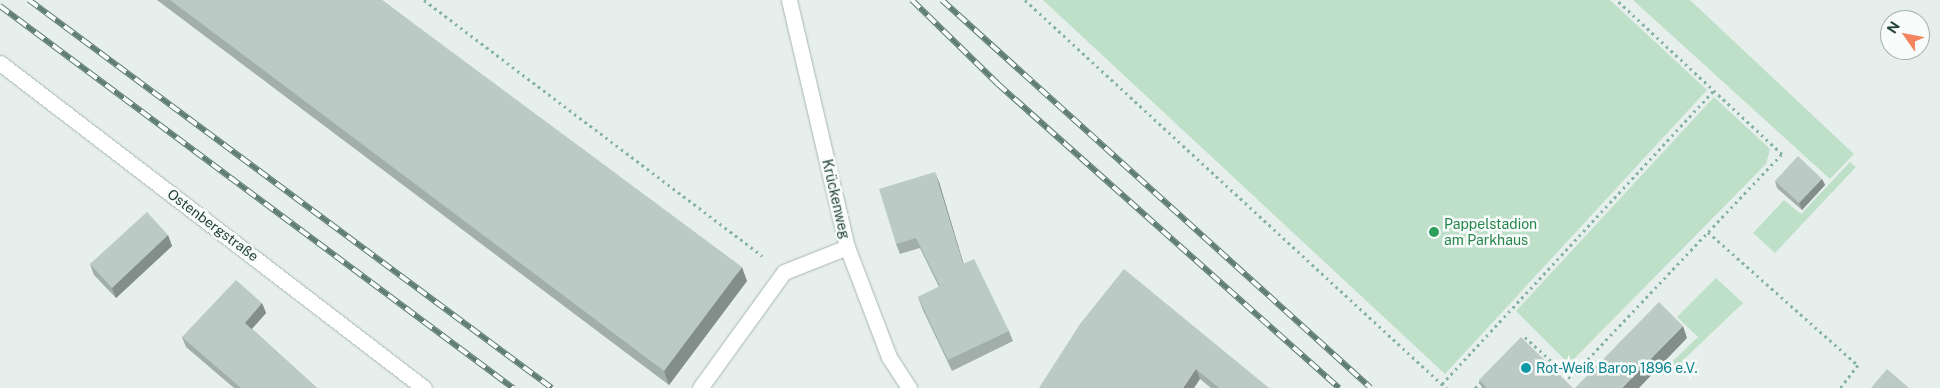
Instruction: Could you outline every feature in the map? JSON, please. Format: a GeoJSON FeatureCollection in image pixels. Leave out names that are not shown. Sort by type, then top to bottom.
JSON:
{"type":"FeatureCollection","features":[{"type":"Feature","properties":{"kind":"street","name":"Krückenweg"},"geometry":{"type":"LineString","coordinates":[[789,0],[847,248],[889,357],[909,388]]}},
{"type":"Feature","properties":{"kind":"street","name":"Ostenbergstraße"},"geometry":{"type":"LineString","coordinates":[[0,63],[424,388]]}},
{"type":"Feature","properties":{"kind":"street"},"geometry":{"type":"LineString","coordinates":[[700,388],[784,272],[847,248]]}},
{"type":"Feature","properties":{"kind":"path"},"geometry":{"type":"LineString","coordinates":[[424,0],[784,272]]}},
{"type":"Feature","properties":{"kind":"path"},"geometry":{"type":"LineString","coordinates":[[1024,0],[1446,388]]}},
{"type":"Feature","properties":{"kind":"path"},"geometry":{"type":"LineString","coordinates":[[1519,343],[1525,337],[1570,378],[1782,154],[1617,0]]}},
{"type":"Feature","properties":{"kind":"path"},"geometry":{"type":"LineString","coordinates":[[1442,384],[1714,90]]}},
{"type":"Feature","properties":{"kind":"path"},"geometry":{"type":"LineString","coordinates":[[1708,232],[1858,365],[1840,388]]}},
{"type":"Feature","properties":{"kind":"path"},"geometry":{"type":"LineString","coordinates":[[1475,388],[1487,375]]}},
{"type":"Feature","properties":{"kind":"green space","name":"Pappelstadion am Parkhaus"},"geometry":{"type":"Polygon","coordinates":[[[1043,0],[1610,0],[1707,90],[1445,374],[1043,0]]]}},
{"type":"Feature","properties":{"kind":"green space"},"geometry":{"type":"Polygon","coordinates":[[[1633,0],[1690,0],[1854,154],[1830,179],[1633,0]]]}},
{"type":"Feature","properties":{"kind":"green space"},"geometry":{"type":"Polygon","coordinates":[[[1714,97],[1770,149],[1766,164],[1569,364],[1516,311],[1714,97]]]}},
{"type":"Feature","properties":{"kind":"green space"},"geometry":{"type":"Polygon","coordinates":[[[1850,162],[1856,167],[1775,253],[1753,233],[1784,200],[1801,214],[1850,162]]]}},
{"type":"Feature","properties":{"kind":"green space"},"geometry":{"type":"Polygon","coordinates":[[[1716,278],[1743,303],[1676,367],[1671,363],[1698,337],[1677,317],[1716,278]]]}},
{"type":"Feature","properties":{"kind":"building"},"geometry":{"type":"Polygon","coordinates":[[[170,0],[382,0],[742,267],[664,371],[170,0]]]}},
{"type":"Feature","properties":{"kind":"building"},"geometry":{"type":"Polygon","coordinates":[[[1798,156],[1822,179],[1799,203],[1775,181],[1798,156]]]}},
{"type":"Feature","properties":{"kind":"building"},"geometry":{"type":"Polygon","coordinates":[[[935,172],[963,264],[974,259],[1009,331],[948,360],[918,297],[940,286],[916,238],[896,244],[879,189],[935,172]]]}},
{"type":"Feature","properties":{"kind":"building"},"geometry":{"type":"Polygon","coordinates":[[[147,212],[168,235],[112,288],[90,264],[147,212]]]}},
{"type":"Feature","properties":{"kind":"building"},"geometry":{"type":"Polygon","coordinates":[[[1124,269],[1269,388],[1219,388],[1196,369],[1183,388],[1039,388],[1080,324],[1124,269]]]}},
{"type":"Feature","properties":{"kind":"building"},"geometry":{"type":"Polygon","coordinates":[[[236,280],[262,303],[245,323],[317,388],[241,388],[182,337],[236,280]]]}},
{"type":"Feature","properties":{"kind":"building"},"geometry":{"type":"Polygon","coordinates":[[[1659,302],[1683,326],[1622,388],[1575,388],[1659,302]]]}},
{"type":"Feature","properties":{"kind":"building","name":"Rot-Weiß Barop 1896 e.V."},"geometry":{"type":"Polygon","coordinates":[[[1521,337],[1573,388],[1487,388],[1479,380],[1521,337]]]}},
{"type":"Feature","properties":{"kind":"building"},"geometry":{"type":"Polygon","coordinates":[[[1887,369],[1909,388],[1871,388],[1887,369]]]}},
{"type":"Feature","properties":{"kind":"railway"},"geometry":{"type":"LineString","coordinates":[[29,0],[552,388]]}},
{"type":"Feature","properties":{"kind":"railway"},"geometry":{"type":"LineString","coordinates":[[912,0],[998,84],[1339,388]]}},
{"type":"Feature","properties":{"kind":"railway"},"geometry":{"type":"LineString","coordinates":[[942,0],[1371,388]]}},
{"type":"Feature","properties":{"kind":"railway"},"geometry":{"type":"LineString","coordinates":[[0,6],[513,388]]}},
{"type":"Feature","properties":{"kind":"place","name":"Pappelstadion am Parkhaus"},"geometry":{"type":"Point","coordinates":[1434,232]}},
{"type":"Feature","properties":{"kind":"place","name":"Rot-Weiß Barop 1896 e.V."},"geometry":{"type":"Point","coordinates":[1526,368]}}]}
